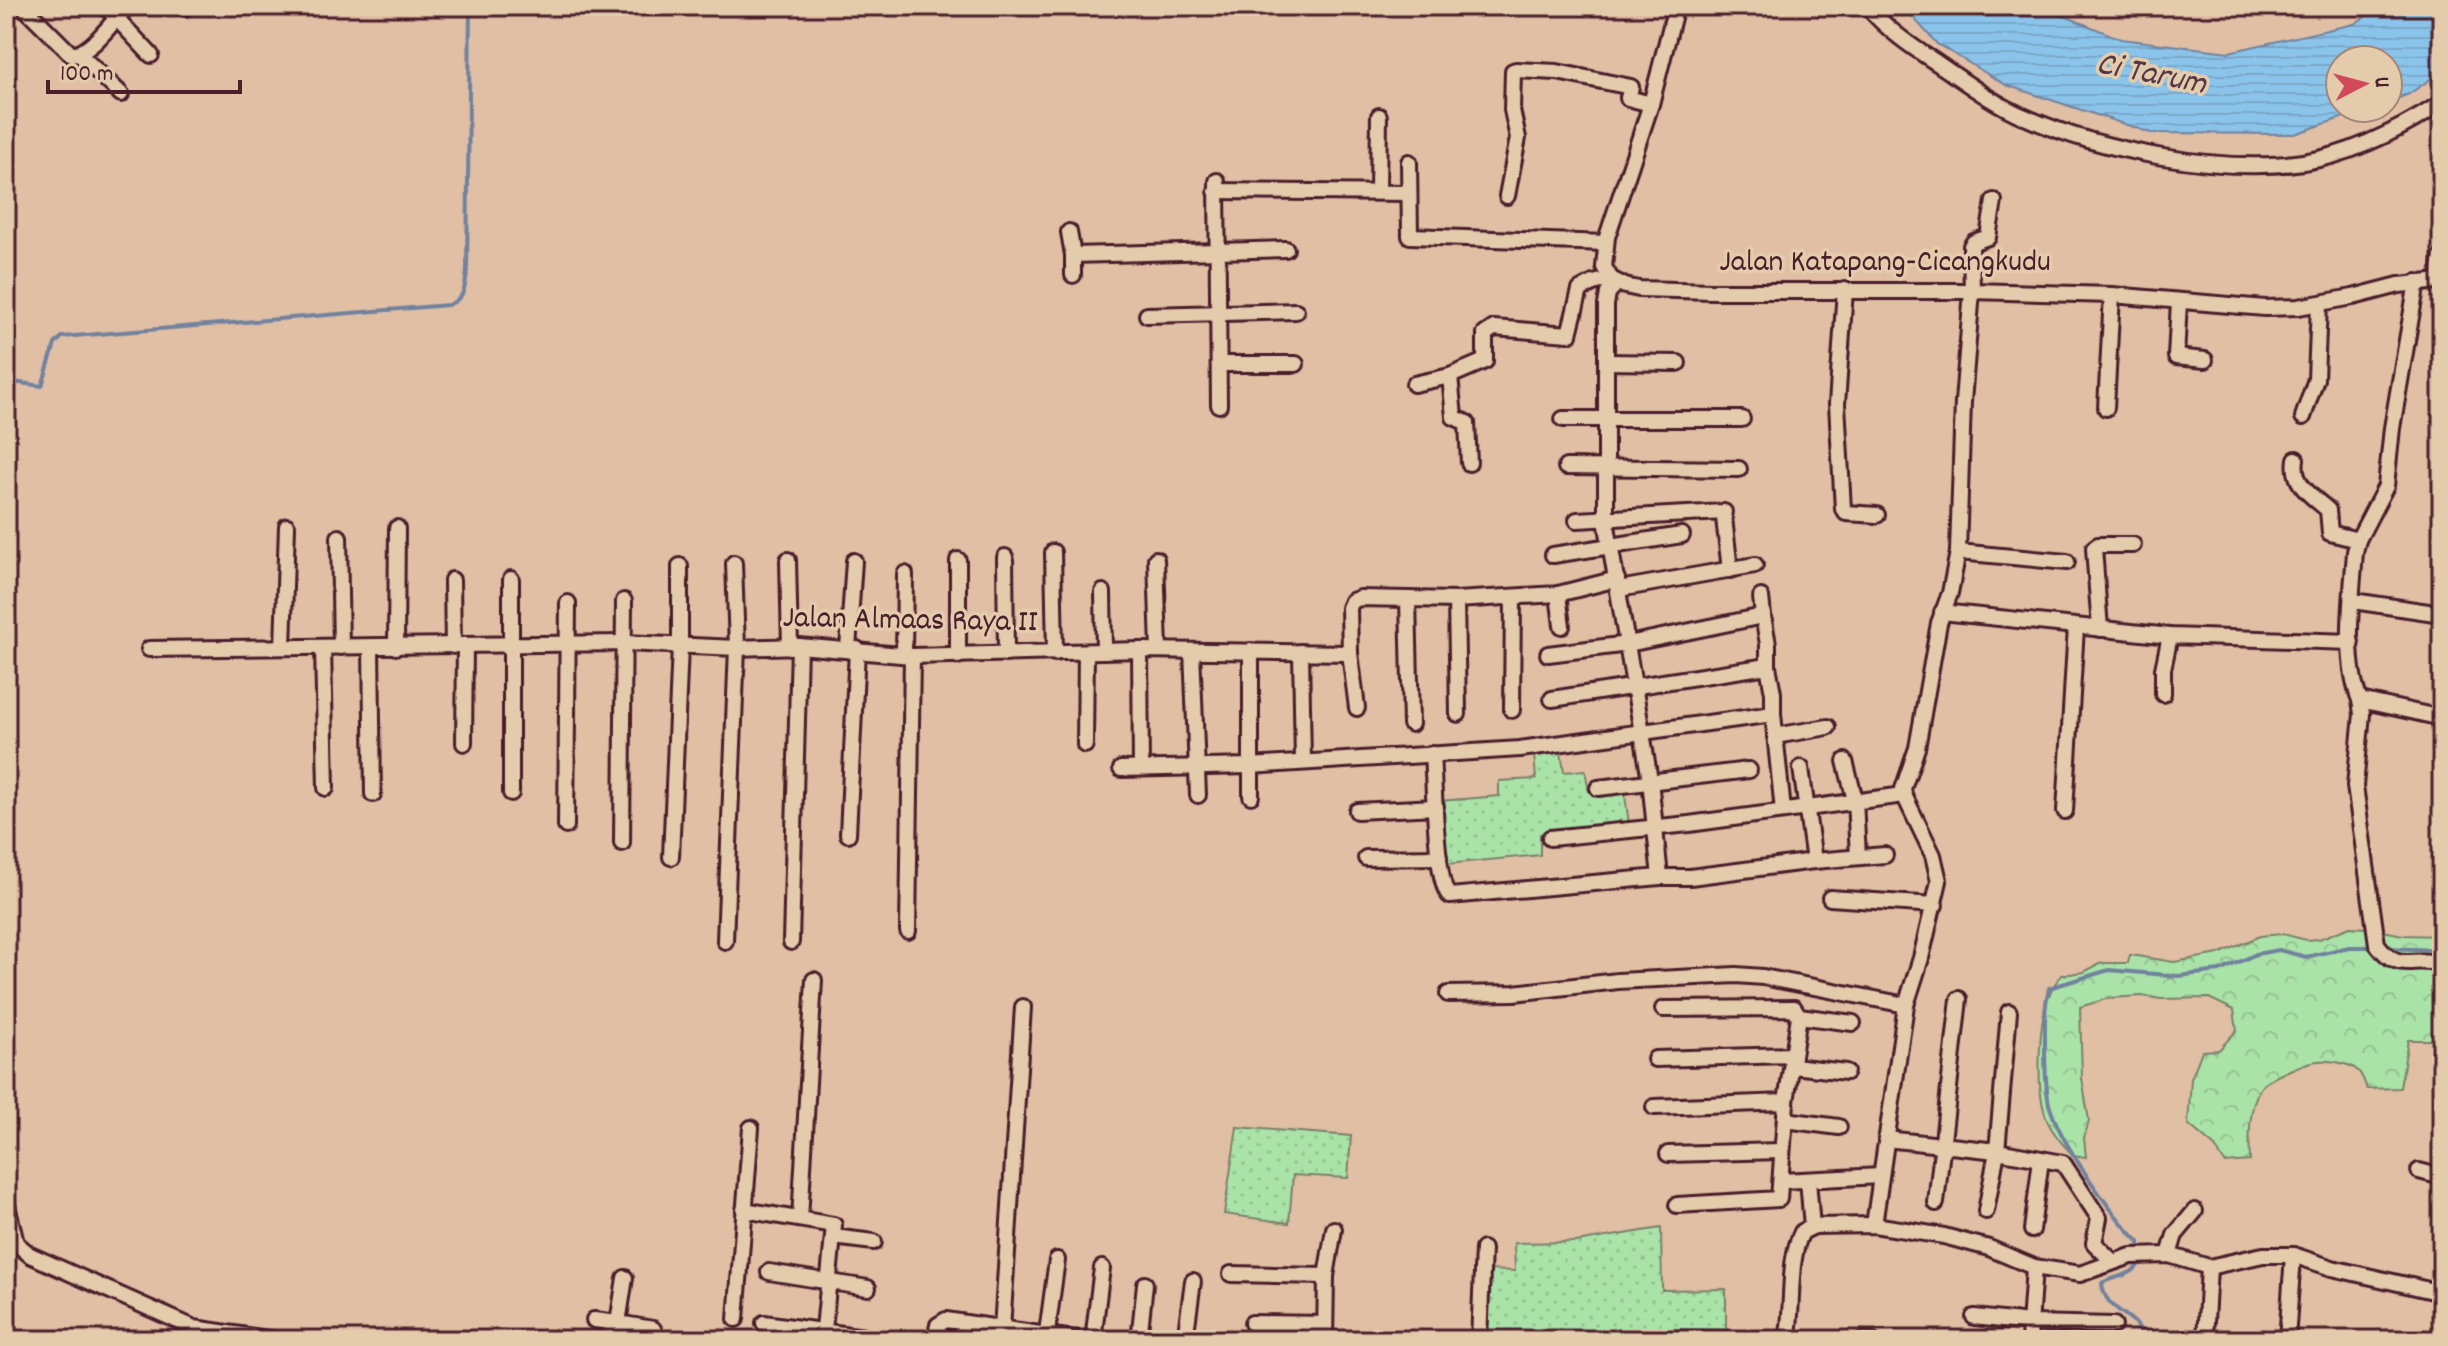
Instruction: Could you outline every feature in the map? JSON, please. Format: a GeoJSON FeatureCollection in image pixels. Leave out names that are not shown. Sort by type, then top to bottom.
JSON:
{"type":"FeatureCollection","features":[{"type":"Feature","properties":{"kind":"street"},"geometry":{"type":"LineString","coordinates":[[23,6],[72,55],[79,54],[128,6]]}},
{"type":"Feature","properties":{"kind":"street"},"geometry":{"type":"LineString","coordinates":[[105,6],[151,55]]}},
{"type":"Feature","properties":{"kind":"street"},"geometry":{"type":"LineString","coordinates":[[1614,281],[1604,267],[1606,243],[1651,104],[1676,6]]}},
{"type":"Feature","properties":{"kind":"street"},"geometry":{"type":"LineString","coordinates":[[1867,6],[1877,18],[1920,52],[2023,117],[2096,141],[2179,159],[2244,165],[2304,162],[2364,144],[2412,122],[2442,103]]}},
{"type":"Feature","properties":{"kind":"street"},"geometry":{"type":"LineString","coordinates":[[79,54],[121,94]]}},
{"type":"Feature","properties":{"kind":"street"},"geometry":{"type":"LineString","coordinates":[[1507,196],[1518,138],[1512,110],[1513,71],[1557,72],[1631,87],[1628,98],[1651,104]]}},
{"type":"Feature","properties":{"kind":"street"},"geometry":{"type":"LineString","coordinates":[[1378,192],[1379,116]]}},
{"type":"Feature","properties":{"kind":"street"},"geometry":{"type":"LineString","coordinates":[[1409,162],[1410,236],[1606,243]]}},
{"type":"Feature","properties":{"kind":"street"},"geometry":{"type":"LineString","coordinates":[[1219,405],[1216,186],[1409,193]]}},
{"type":"Feature","properties":{"kind":"street"},"geometry":{"type":"LineString","coordinates":[[1874,1225],[1906,1005],[1935,905],[1939,871],[1904,795],[1905,779],[1917,748],[1942,612],[1950,593],[1958,552],[1963,402],[1972,291],[1971,246],[1988,237],[1994,201]]}},
{"type":"Feature","properties":{"kind":"street"},"geometry":{"type":"LineString","coordinates":[[1069,232],[1073,275]]}},
{"type":"Feature","properties":{"kind":"street"},"geometry":{"type":"LineString","coordinates":[[1073,255],[1286,249]]}},
{"type":"Feature","properties":{"kind":"street"},"geometry":{"type":"LineString","coordinates":[[2440,281],[2442,256]]}},
{"type":"Feature","properties":{"kind":"street"},"geometry":{"type":"LineString","coordinates":[[1614,281],[1606,305],[1606,520],[1650,780],[1660,877]]}},
{"type":"Feature","properties":{"kind":"street"},"geometry":{"type":"LineString","coordinates":[[1414,384],[1450,376],[1485,361],[1485,334],[1494,328],[1569,334],[1580,290],[1593,283],[1614,281]]}},
{"type":"Feature","properties":{"kind":"street","name":"Jalan Katapang-Cicangkudu"},"geometry":{"type":"LineString","coordinates":[[1614,281],[1639,289],[2112,295],[2265,308],[2319,304],[2417,282],[2440,281]]}},
{"type":"Feature","properties":{"kind":"street"},"geometry":{"type":"LineString","coordinates":[[2417,282],[2392,428],[2386,486],[2355,552],[2351,642],[2354,678],[2362,714],[2355,786],[2377,944],[2386,957],[2397,963],[2420,961],[2442,965]]}},
{"type":"Feature","properties":{"kind":"street"},"geometry":{"type":"LineString","coordinates":[[1845,290],[1837,404],[1843,509],[1846,513],[1877,515]]}},
{"type":"Feature","properties":{"kind":"street"},"geometry":{"type":"LineString","coordinates":[[2106,408],[2112,295]]}},
{"type":"Feature","properties":{"kind":"street"},"geometry":{"type":"LineString","coordinates":[[2179,302],[2176,357],[2205,360]]}},
{"type":"Feature","properties":{"kind":"street"},"geometry":{"type":"LineString","coordinates":[[2303,417],[2316,379],[2319,304]]}},
{"type":"Feature","properties":{"kind":"street"},"geometry":{"type":"LineString","coordinates":[[1147,315],[1296,311]]}},
{"type":"Feature","properties":{"kind":"street"},"geometry":{"type":"LineString","coordinates":[[1606,362],[1678,363]]}},
{"type":"Feature","properties":{"kind":"street"},"geometry":{"type":"LineString","coordinates":[[1219,364],[1296,364]]}},
{"type":"Feature","properties":{"kind":"street"},"geometry":{"type":"LineString","coordinates":[[1450,376],[1454,417],[1467,423],[1469,463]]}},
{"type":"Feature","properties":{"kind":"street"},"geometry":{"type":"LineString","coordinates":[[1563,419],[1742,419]]}},
{"type":"Feature","properties":{"kind":"street"},"geometry":{"type":"LineString","coordinates":[[2296,459],[2296,478],[2328,510],[2330,533],[2358,540]]}},
{"type":"Feature","properties":{"kind":"street"},"geometry":{"type":"LineString","coordinates":[[1566,467],[1739,469]]}},
{"type":"Feature","properties":{"kind":"street"},"geometry":{"type":"LineString","coordinates":[[1577,520],[1724,515],[1730,570]]}},
{"type":"Feature","properties":{"kind":"street"},"geometry":{"type":"LineString","coordinates":[[283,647],[287,526]]}},
{"type":"Feature","properties":{"kind":"street"},"geometry":{"type":"LineString","coordinates":[[396,647],[397,528]]}},
{"type":"Feature","properties":{"kind":"street"},"geometry":{"type":"LineString","coordinates":[[1553,555],[1682,535]]}},
{"type":"Feature","properties":{"kind":"street"},"geometry":{"type":"LineString","coordinates":[[339,537],[341,647]]}},
{"type":"Feature","properties":{"kind":"street"},"geometry":{"type":"LineString","coordinates":[[2100,629],[2094,548],[2098,545],[2133,545]]}},
{"type":"Feature","properties":{"kind":"street"},"geometry":{"type":"LineString","coordinates":[[1053,552],[1055,653]]}},
{"type":"Feature","properties":{"kind":"street"},"geometry":{"type":"LineString","coordinates":[[1958,552],[2067,562]]}},
{"type":"Feature","properties":{"kind":"street"},"geometry":{"type":"LineString","coordinates":[[1005,557],[1006,654]]}},
{"type":"Feature","properties":{"kind":"street"},"geometry":{"type":"LineString","coordinates":[[1156,559],[1159,650]]}},
{"type":"Feature","properties":{"kind":"street"},"geometry":{"type":"LineString","coordinates":[[788,560],[794,646],[791,942]]}},
{"type":"Feature","properties":{"kind":"street"},"geometry":{"type":"LineString","coordinates":[[958,560],[958,656]]}},
{"type":"Feature","properties":{"kind":"street"},"geometry":{"type":"LineString","coordinates":[[848,834],[854,561]]}},
{"type":"Feature","properties":{"kind":"street"},"geometry":{"type":"LineString","coordinates":[[725,941],[737,648],[734,563]]}},
{"type":"Feature","properties":{"kind":"street"},"geometry":{"type":"LineString","coordinates":[[1357,708],[1350,653],[1349,608],[1352,601],[1360,598],[1456,600],[1558,594],[1755,565]]}},
{"type":"Feature","properties":{"kind":"street"},"geometry":{"type":"LineString","coordinates":[[671,857],[680,646],[680,566]]}},
{"type":"Feature","properties":{"kind":"street"},"geometry":{"type":"LineString","coordinates":[[905,574],[908,931]]}},
{"type":"Feature","properties":{"kind":"street"},"geometry":{"type":"LineString","coordinates":[[511,579],[511,793]]}},
{"type":"Feature","properties":{"kind":"street"},"geometry":{"type":"LineString","coordinates":[[452,580],[464,743]]}},
{"type":"Feature","properties":{"kind":"street"},"geometry":{"type":"LineString","coordinates":[[1103,592],[1104,651]]}},
{"type":"Feature","properties":{"kind":"street"},"geometry":{"type":"LineString","coordinates":[[1558,594],[1562,626]]}},
{"type":"Feature","properties":{"kind":"street"},"geometry":{"type":"LineString","coordinates":[[1512,710],[1513,597]]}},
{"type":"Feature","properties":{"kind":"street"},"geometry":{"type":"LineString","coordinates":[[1761,597],[1783,811]]}},
{"type":"Feature","properties":{"kind":"street"},"geometry":{"type":"LineString","coordinates":[[1408,599],[1411,724]]}},
{"type":"Feature","properties":{"kind":"street"},"geometry":{"type":"LineString","coordinates":[[1456,600],[1458,714]]}},
{"type":"Feature","properties":{"kind":"street"},"geometry":{"type":"LineString","coordinates":[[622,843],[624,601]]}},
{"type":"Feature","properties":{"kind":"street"},"geometry":{"type":"LineString","coordinates":[[2353,601],[2442,614]]}},
{"type":"Feature","properties":{"kind":"street"},"geometry":{"type":"LineString","coordinates":[[566,826],[568,603]]}},
{"type":"Feature","properties":{"kind":"street"},"geometry":{"type":"LineString","coordinates":[[1942,612],[2170,636],[2351,642]]}},
{"type":"Feature","properties":{"kind":"street"},"geometry":{"type":"LineString","coordinates":[[1548,654],[1628,644],[1763,616]]}},
{"type":"Feature","properties":{"kind":"street"},"geometry":{"type":"LineString","coordinates":[[2065,811],[2076,627]]}},
{"type":"Feature","properties":{"kind":"street"},"geometry":{"type":"LineString","coordinates":[[2163,694],[2163,669],[2170,636]]}},
{"type":"Feature","properties":{"kind":"street","name":"Jalan Almaas Raya II"},"geometry":{"type":"LineString","coordinates":[[149,649],[624,643],[737,648],[794,646],[908,656],[1140,650],[1350,653]]}},
{"type":"Feature","properties":{"kind":"street"},"geometry":{"type":"LineString","coordinates":[[323,647],[326,788]]}},
{"type":"Feature","properties":{"kind":"street"},"geometry":{"type":"LineString","coordinates":[[371,647],[373,794]]}},
{"type":"Feature","properties":{"kind":"street"},"geometry":{"type":"LineString","coordinates":[[1140,650],[1141,768]]}},
{"type":"Feature","properties":{"kind":"street"},"geometry":{"type":"LineString","coordinates":[[1192,651],[1198,795]]}},
{"type":"Feature","properties":{"kind":"street"},"geometry":{"type":"LineString","coordinates":[[1251,651],[1251,796]]}},
{"type":"Feature","properties":{"kind":"street"},"geometry":{"type":"LineString","coordinates":[[1085,745],[1086,652]]}},
{"type":"Feature","properties":{"kind":"street"},"geometry":{"type":"LineString","coordinates":[[1301,652],[1303,761]]}},
{"type":"Feature","properties":{"kind":"street"},"geometry":{"type":"LineString","coordinates":[[1552,699],[1768,666]]}},
{"type":"Feature","properties":{"kind":"street"},"geometry":{"type":"LineString","coordinates":[[2360,700],[2442,718]]}},
{"type":"Feature","properties":{"kind":"street"},"geometry":{"type":"LineString","coordinates":[[1121,769],[1250,766],[1520,749],[1773,714]]}},
{"type":"Feature","properties":{"kind":"street"},"geometry":{"type":"LineString","coordinates":[[1775,736],[1828,727]]}},
{"type":"Feature","properties":{"kind":"street"},"geometry":{"type":"LineString","coordinates":[[1432,754],[1439,857],[1444,890],[1450,896],[1690,877],[1885,855]]}},
{"type":"Feature","properties":{"kind":"street"},"geometry":{"type":"LineString","coordinates":[[1845,761],[1855,800],[1858,857]]}},
{"type":"Feature","properties":{"kind":"street"},"geometry":{"type":"LineString","coordinates":[[1801,768],[1814,861]]}},
{"type":"Feature","properties":{"kind":"street"},"geometry":{"type":"LineString","coordinates":[[1598,788],[1749,770]]}},
{"type":"Feature","properties":{"kind":"street"},"geometry":{"type":"LineString","coordinates":[[1550,838],[1656,828],[1904,795]]}},
{"type":"Feature","properties":{"kind":"street"},"geometry":{"type":"LineString","coordinates":[[1357,811],[1436,807]]}},
{"type":"Feature","properties":{"kind":"street"},"geometry":{"type":"LineString","coordinates":[[1366,858],[1439,857]]}},
{"type":"Feature","properties":{"kind":"street"},"geometry":{"type":"LineString","coordinates":[[1830,898],[1935,905]]}},
{"type":"Feature","properties":{"kind":"street"},"geometry":{"type":"LineString","coordinates":[[1448,994],[1514,993],[1618,981],[1736,975],[1763,977],[1906,1005]]}},
{"type":"Feature","properties":{"kind":"street"},"geometry":{"type":"LineString","coordinates":[[800,1219],[814,980]]}},
{"type":"Feature","properties":{"kind":"street"},"geometry":{"type":"LineString","coordinates":[[1936,1203],[1959,999]]}},
{"type":"Feature","properties":{"kind":"street"},"geometry":{"type":"LineString","coordinates":[[1002,1329],[1023,1007]]}},
{"type":"Feature","properties":{"kind":"street"},"geometry":{"type":"LineString","coordinates":[[1663,1009],[1794,1008],[1799,1016],[1786,1102],[1779,1199],[1677,1205]]}},
{"type":"Feature","properties":{"kind":"street"},"geometry":{"type":"LineString","coordinates":[[1986,1211],[1997,1151],[2009,1012]]}},
{"type":"Feature","properties":{"kind":"street"},"geometry":{"type":"LineString","coordinates":[[1799,1016],[1853,1023]]}},
{"type":"Feature","properties":{"kind":"street"},"geometry":{"type":"LineString","coordinates":[[6,1045],[6,1060]]}},
{"type":"Feature","properties":{"kind":"street"},"geometry":{"type":"LineString","coordinates":[[1655,1059],[1793,1061],[1846,1072]]}},
{"type":"Feature","properties":{"kind":"street"},"geometry":{"type":"LineString","coordinates":[[1654,1107],[1786,1102]]}},
{"type":"Feature","properties":{"kind":"street"},"geometry":{"type":"LineString","coordinates":[[1785,1120],[1839,1127]]}},
{"type":"Feature","properties":{"kind":"street"},"geometry":{"type":"LineString","coordinates":[[736,1319],[751,1128]]}},
{"type":"Feature","properties":{"kind":"street"},"geometry":{"type":"LineString","coordinates":[[1886,1139],[1997,1151],[2063,1163],[2099,1218],[2094,1243],[2112,1261]]}},
{"type":"Feature","properties":{"kind":"street"},"geometry":{"type":"LineString","coordinates":[[1668,1154],[1781,1151]]}},
{"type":"Feature","properties":{"kind":"street"},"geometry":{"type":"LineString","coordinates":[[2032,1230],[2041,1159]]}},
{"type":"Feature","properties":{"kind":"street"},"geometry":{"type":"LineString","coordinates":[[2419,1171],[2442,1177]]}},
{"type":"Feature","properties":{"kind":"street"},"geometry":{"type":"LineString","coordinates":[[1781,1181],[1881,1176]]}},
{"type":"Feature","properties":{"kind":"street"},"geometry":{"type":"LineString","coordinates":[[1808,1180],[1812,1227]]}},
{"type":"Feature","properties":{"kind":"street"},"geometry":{"type":"LineString","coordinates":[[6,1201],[16,1243],[25,1252],[175,1321],[227,1337],[275,1340]]}},
{"type":"Feature","properties":{"kind":"street"},"geometry":{"type":"LineString","coordinates":[[744,1210],[834,1225],[823,1337]]}},
{"type":"Feature","properties":{"kind":"street"},"geometry":{"type":"LineString","coordinates":[[2169,1255],[2175,1235],[2195,1211]]}},
{"type":"Feature","properties":{"kind":"street"},"geometry":{"type":"LineString","coordinates":[[1787,1340],[1795,1251],[1802,1232],[1812,1227],[1874,1225],[1944,1236],[1989,1248],[2034,1267],[2080,1274],[2138,1255],[2169,1255],[2209,1267],[2263,1255],[2293,1255],[2332,1268],[2442,1293]]}},
{"type":"Feature","properties":{"kind":"street"},"geometry":{"type":"LineString","coordinates":[[1325,1340],[1326,1276],[1334,1229]]}},
{"type":"Feature","properties":{"kind":"street"},"geometry":{"type":"LineString","coordinates":[[833,1237],[874,1242]]}},
{"type":"Feature","properties":{"kind":"street"},"geometry":{"type":"LineString","coordinates":[[1479,1340],[1483,1249]]}},
{"type":"Feature","properties":{"kind":"street"},"geometry":{"type":"LineString","coordinates":[[2287,1340],[2293,1255]]}},
{"type":"Feature","properties":{"kind":"street"},"geometry":{"type":"LineString","coordinates":[[1046,1338],[1057,1260]]}},
{"type":"Feature","properties":{"kind":"street"},"geometry":{"type":"LineString","coordinates":[[2029,1340],[2034,1267]]}},
{"type":"Feature","properties":{"kind":"street"},"geometry":{"type":"LineString","coordinates":[[2205,1340],[2209,1267]]}},
{"type":"Feature","properties":{"kind":"street"},"geometry":{"type":"LineString","coordinates":[[1093,1340],[1102,1268]]}},
{"type":"Feature","properties":{"kind":"street"},"geometry":{"type":"LineString","coordinates":[[769,1272],[868,1288]]}},
{"type":"Feature","properties":{"kind":"street"},"geometry":{"type":"LineString","coordinates":[[1231,1274],[1326,1276]]}},
{"type":"Feature","properties":{"kind":"street"},"geometry":{"type":"LineString","coordinates":[[610,1340],[625,1278]]}},
{"type":"Feature","properties":{"kind":"street"},"geometry":{"type":"LineString","coordinates":[[1185,1340],[1193,1281]]}},
{"type":"Feature","properties":{"kind":"street"},"geometry":{"type":"LineString","coordinates":[[1139,1340],[1145,1284]]}},
{"type":"Feature","properties":{"kind":"street"},"geometry":{"type":"LineString","coordinates":[[1974,1317],[2030,1323],[2114,1325]]}},
{"type":"Feature","properties":{"kind":"street"},"geometry":{"type":"LineString","coordinates":[[594,1320],[653,1329],[658,1340]]}},
{"type":"Feature","properties":{"kind":"street"},"geometry":{"type":"LineString","coordinates":[[935,1340],[938,1325],[946,1320],[1046,1338],[1081,1340]]}},
{"type":"Feature","properties":{"kind":"street"},"geometry":{"type":"LineString","coordinates":[[764,1323],[823,1337],[864,1337]]}},
{"type":"Feature","properties":{"kind":"street"},"geometry":{"type":"LineString","coordinates":[[1252,1323],[1325,1324]]}},
{"type":"Feature","properties":{"kind":"street"},"geometry":{"type":"LineString","coordinates":[[1862,1340],[1872,1340]]}},
{"type":"Feature","properties":{"kind":"green space"},"geometry":{"type":"Polygon","coordinates":[[[1561,752],[1564,772],[1585,770],[1589,792],[1624,788],[1629,824],[1540,834],[1540,855],[1447,864],[1440,801],[1499,796],[1499,781],[1536,779],[1534,754],[1561,752]]]}},
{"type":"Feature","properties":{"kind":"green space"},"geometry":{"type":"Polygon","coordinates":[[[2350,927],[2403,935],[2442,936],[2442,1045],[2432,1040],[2408,1040],[2400,1088],[2367,1089],[2356,1069],[2334,1062],[2313,1062],[2288,1071],[2261,1087],[2257,1095],[2250,1123],[2250,1161],[2225,1163],[2215,1147],[2188,1124],[2191,1079],[2202,1051],[2219,1050],[2237,1030],[2234,1010],[2209,998],[2109,998],[2080,1007],[2082,1079],[2089,1121],[2084,1138],[2086,1157],[2073,1155],[2056,1136],[2042,1102],[2040,1051],[2047,1002],[2062,975],[2084,972],[2101,963],[2128,963],[2130,955],[2174,962],[2219,954],[2260,936],[2283,934],[2306,940],[2319,939],[2350,927]]]}},
{"type":"Feature","properties":{"kind":"green space"},"geometry":{"type":"Polygon","coordinates":[[[1237,1127],[1351,1136],[1348,1178],[1293,1175],[1289,1223],[1224,1214],[1237,1127]]]}},
{"type":"Feature","properties":{"kind":"green space"},"geometry":{"type":"Polygon","coordinates":[[[1661,1228],[1662,1290],[1726,1289],[1726,1330],[1672,1329],[1671,1340],[1484,1340],[1486,1270],[1515,1271],[1514,1243],[1576,1242],[1661,1228]]]}},
{"type":"Feature","properties":{"kind":"water","name":"Ci Tarum"},"geometry":{"type":"Polygon","coordinates":[[[1903,6],[2040,6],[2121,39],[2229,52],[2354,24],[2382,6],[2442,6],[2442,71],[2404,96],[2404,44],[2324,44],[2324,124],[2295,134],[2151,133],[2006,85],[1937,44],[1903,6]]]}},
{"type":"Feature","properties":{"kind":"waterway"},"geometry":{"type":"LineString","coordinates":[[6,381],[42,386],[55,344],[62,337],[448,305],[458,299],[465,287],[467,271],[470,6]]}},
{"type":"Feature","properties":{"kind":"waterway"},"geometry":{"type":"LineString","coordinates":[[2140,1251],[2139,1242],[2074,1157],[2049,1104],[2045,1029],[2049,988],[2109,970],[2178,976],[2220,971],[2256,954],[2279,950],[2306,957],[2349,947],[2376,947]]}},
{"type":"Feature","properties":{"kind":"waterway"},"geometry":{"type":"LineString","coordinates":[[2385,948],[2442,950]]}},
{"type":"Feature","properties":{"kind":"waterway"},"geometry":{"type":"LineString","coordinates":[[2141,1259],[2135,1269],[2102,1283],[2109,1301],[2135,1323],[2146,1340]]}}]}
